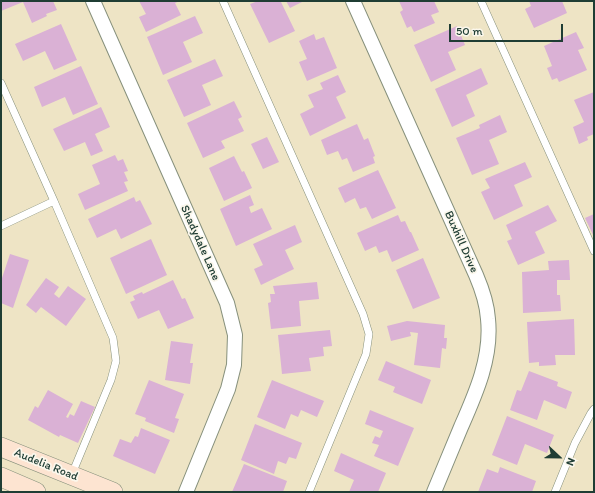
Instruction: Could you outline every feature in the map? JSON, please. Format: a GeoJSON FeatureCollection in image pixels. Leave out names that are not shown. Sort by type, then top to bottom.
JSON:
{"type":"FeatureCollection","features":[{"type":"Feature","properties":{"kind":"main road","name":"Audelia Road"},"geometry":{"type":"LineString","coordinates":[[1,447],[113,492]]}},
{"type":"Feature","properties":{"kind":"main road"},"geometry":{"type":"LineString","coordinates":[[1,477],[36,492]]}},
{"type":"Feature","properties":{"kind":"street","name":"Shadydale Lane"},"geometry":{"type":"LineString","coordinates":[[93,1],[227,303],[235,335],[234,365],[228,389],[186,492]]}},
{"type":"Feature","properties":{"kind":"street","name":"Buxhill Drive"},"geometry":{"type":"LineString","coordinates":[[353,1],[476,275],[483,293],[488,319],[488,342],[483,368],[476,392],[434,492]]}},
{"type":"Feature","properties":{"kind":"lane"},"geometry":{"type":"LineString","coordinates":[[223,1],[363,314],[369,334],[366,354],[309,492]]}},
{"type":"Feature","properties":{"kind":"lane"},"geometry":{"type":"LineString","coordinates":[[481,1],[594,251]]}},
{"type":"Feature","properties":{"kind":"lane"},"geometry":{"type":"LineString","coordinates":[[1,83],[113,338],[116,361],[111,380],[71,475]]}},
{"type":"Feature","properties":{"kind":"lane"},"geometry":{"type":"LineString","coordinates":[[1,226],[54,201]]}},
{"type":"Feature","properties":{"kind":"lane"},"geometry":{"type":"LineString","coordinates":[[555,492],[575,443],[590,413],[594,410]]}},
{"type":"Feature","properties":{"kind":"building"},"geometry":{"type":"Polygon","coordinates":[[[1,1],[53,1],[57,10],[46,14],[47,16],[32,23],[23,2],[1,11],[1,1]]]}},
{"type":"Feature","properties":{"kind":"building"},"geometry":{"type":"Polygon","coordinates":[[[139,1],[180,1],[175,3],[181,15],[146,32],[139,17],[146,14],[139,1]]]}},
{"type":"Feature","properties":{"kind":"building"},"geometry":{"type":"Polygon","coordinates":[[[258,1],[284,1],[281,2],[295,31],[269,43],[250,4],[258,1]]]}},
{"type":"Feature","properties":{"kind":"building"},"geometry":{"type":"Polygon","coordinates":[[[286,1],[304,1],[290,8],[286,1]]]}},
{"type":"Feature","properties":{"kind":"building"},"geometry":{"type":"Polygon","coordinates":[[[399,1],[434,1],[439,12],[431,15],[435,23],[414,32],[411,26],[407,28],[400,12],[403,10],[399,1]]]}},
{"type":"Feature","properties":{"kind":"building"},"geometry":{"type":"Polygon","coordinates":[[[529,1],[562,1],[567,13],[534,28],[525,9],[531,6],[529,1]]]}},
{"type":"Feature","properties":{"kind":"building"},"geometry":{"type":"Polygon","coordinates":[[[195,16],[203,33],[183,42],[192,62],[163,75],[147,37],[195,16]]]}},
{"type":"Feature","properties":{"kind":"building"},"geometry":{"type":"Polygon","coordinates":[[[61,24],[77,60],[54,70],[45,51],[23,61],[15,44],[61,24]]]}},
{"type":"Feature","properties":{"kind":"building"},"geometry":{"type":"Polygon","coordinates":[[[457,26],[465,45],[448,52],[456,70],[431,82],[414,45],[457,26]]]}},
{"type":"Feature","properties":{"kind":"building"},"geometry":{"type":"Polygon","coordinates":[[[576,32],[584,48],[578,50],[587,70],[559,82],[557,78],[552,80],[547,68],[552,66],[544,46],[576,32]]]}},
{"type":"Feature","properties":{"kind":"building"},"geometry":{"type":"Polygon","coordinates":[[[314,34],[316,40],[324,37],[337,68],[307,81],[299,62],[307,59],[299,41],[314,34]]]}},
{"type":"Feature","properties":{"kind":"building"},"geometry":{"type":"Polygon","coordinates":[[[215,59],[223,76],[202,85],[211,105],[184,117],[167,80],[215,59]]]}},
{"type":"Feature","properties":{"kind":"building"},"geometry":{"type":"Polygon","coordinates":[[[81,66],[98,104],[73,115],[65,97],[42,107],[34,87],[81,66]]]}},
{"type":"Feature","properties":{"kind":"building"},"geometry":{"type":"Polygon","coordinates":[[[481,68],[488,84],[466,95],[475,116],[452,127],[435,89],[481,68]]]}},
{"type":"Feature","properties":{"kind":"building"},"geometry":{"type":"Polygon","coordinates":[[[338,75],[346,92],[336,97],[346,118],[310,136],[300,114],[314,107],[308,95],[323,89],[320,83],[338,75]]]}},
{"type":"Feature","properties":{"kind":"building"},"geometry":{"type":"Polygon","coordinates":[[[594,92],[594,134],[587,137],[588,140],[579,144],[573,127],[584,122],[574,100],[594,92]]]}},
{"type":"Feature","properties":{"kind":"building"},"geometry":{"type":"Polygon","coordinates":[[[234,101],[242,117],[238,119],[244,131],[221,141],[225,148],[203,158],[187,123],[234,101]]]}},
{"type":"Feature","properties":{"kind":"building"},"geometry":{"type":"Polygon","coordinates":[[[101,107],[110,127],[95,134],[103,151],[91,156],[85,142],[64,151],[53,129],[101,107]]]}},
{"type":"Feature","properties":{"kind":"building"},"geometry":{"type":"Polygon","coordinates":[[[500,115],[507,132],[489,140],[499,164],[472,175],[456,138],[480,128],[479,125],[500,115]]]}},
{"type":"Feature","properties":{"kind":"building"},"geometry":{"type":"Polygon","coordinates":[[[357,124],[364,140],[368,138],[375,156],[373,157],[375,163],[353,172],[347,158],[342,160],[338,151],[327,155],[321,140],[357,124]]]}},
{"type":"Feature","properties":{"kind":"building"},"geometry":{"type":"Polygon","coordinates":[[[267,137],[279,162],[263,169],[251,144],[267,137]]]}},
{"type":"Feature","properties":{"kind":"building"},"geometry":{"type":"Polygon","coordinates":[[[115,155],[118,161],[123,159],[128,171],[124,172],[128,181],[124,182],[128,191],[85,210],[78,194],[100,184],[92,165],[115,155]]]}},
{"type":"Feature","properties":{"kind":"building"},"geometry":{"type":"Polygon","coordinates":[[[234,156],[242,172],[244,171],[252,188],[224,201],[209,168],[234,156]]]}},
{"type":"Feature","properties":{"kind":"building"},"geometry":{"type":"Polygon","coordinates":[[[525,162],[532,177],[514,185],[523,206],[494,220],[481,192],[490,188],[485,179],[525,162]]]}},
{"type":"Feature","properties":{"kind":"building"},"geometry":{"type":"Polygon","coordinates":[[[378,170],[396,208],[372,219],[366,207],[360,209],[355,198],[345,203],[338,188],[378,170]]]}},
{"type":"Feature","properties":{"kind":"building"},"geometry":{"type":"Polygon","coordinates":[[[250,195],[254,205],[249,207],[251,213],[262,208],[272,229],[236,246],[220,209],[250,195]]]}},
{"type":"Feature","properties":{"kind":"building"},"geometry":{"type":"Polygon","coordinates":[[[134,197],[136,202],[140,200],[152,224],[121,239],[116,229],[97,238],[88,219],[134,197]]]}},
{"type":"Feature","properties":{"kind":"building"},"geometry":{"type":"Polygon","coordinates":[[[548,205],[557,221],[535,232],[545,253],[518,265],[507,241],[512,239],[506,225],[548,205]]]}},
{"type":"Feature","properties":{"kind":"building"},"geometry":{"type":"Polygon","coordinates":[[[594,214],[594,237],[585,218],[594,214]]]}},
{"type":"Feature","properties":{"kind":"building"},"geometry":{"type":"Polygon","coordinates":[[[398,215],[401,222],[405,221],[419,250],[392,262],[387,250],[379,253],[376,246],[365,251],[357,233],[398,215]]]}},
{"type":"Feature","properties":{"kind":"building"},"geometry":{"type":"Polygon","coordinates":[[[295,225],[302,242],[285,250],[294,269],[261,285],[254,269],[263,265],[253,244],[295,225]]]}},
{"type":"Feature","properties":{"kind":"building"},"geometry":{"type":"Polygon","coordinates":[[[151,239],[167,275],[126,294],[110,258],[151,239]]]}},
{"type":"Feature","properties":{"kind":"building"},"geometry":{"type":"Polygon","coordinates":[[[10,254],[29,260],[13,308],[1,303],[1,277],[2,278],[10,254]]]}},
{"type":"Feature","properties":{"kind":"building"},"geometry":{"type":"Polygon","coordinates":[[[423,258],[440,298],[413,309],[396,270],[423,258]]]}},
{"type":"Feature","properties":{"kind":"building"},"geometry":{"type":"Polygon","coordinates":[[[569,260],[570,280],[557,280],[557,295],[560,295],[561,311],[523,313],[522,272],[549,270],[548,261],[569,260]]]}},
{"type":"Feature","properties":{"kind":"building"},"geometry":{"type":"Polygon","coordinates":[[[46,278],[59,287],[54,294],[59,298],[68,286],[86,299],[66,326],[41,307],[36,313],[26,305],[46,278]]]}},
{"type":"Feature","properties":{"kind":"building"},"geometry":{"type":"Polygon","coordinates":[[[173,280],[182,299],[185,298],[194,318],[168,329],[159,310],[138,319],[130,302],[135,300],[133,296],[142,292],[143,294],[173,280]]]}},
{"type":"Feature","properties":{"kind":"building"},"geometry":{"type":"Polygon","coordinates":[[[317,282],[319,299],[299,301],[301,326],[271,329],[268,303],[271,302],[270,294],[275,294],[273,286],[317,282]]]}},
{"type":"Feature","properties":{"kind":"building"},"geometry":{"type":"Polygon","coordinates":[[[574,319],[575,355],[555,355],[556,365],[539,366],[539,362],[529,363],[527,322],[574,319]]]}},
{"type":"Feature","properties":{"kind":"building"},"geometry":{"type":"Polygon","coordinates":[[[407,321],[445,325],[444,338],[447,338],[446,349],[442,348],[440,368],[414,365],[418,333],[410,332],[411,336],[391,341],[387,326],[407,321]]]}},
{"type":"Feature","properties":{"kind":"building"},"geometry":{"type":"Polygon","coordinates":[[[330,330],[332,346],[323,347],[324,356],[309,358],[311,371],[282,374],[278,335],[330,330]]]}},
{"type":"Feature","properties":{"kind":"building"},"geometry":{"type":"Polygon","coordinates":[[[171,341],[193,344],[190,363],[193,363],[190,384],[165,380],[171,341]]]}},
{"type":"Feature","properties":{"kind":"building"},"geometry":{"type":"Polygon","coordinates":[[[386,361],[431,380],[422,404],[393,392],[395,387],[378,380],[386,361]]]}},
{"type":"Feature","properties":{"kind":"building"},"geometry":{"type":"Polygon","coordinates":[[[529,371],[558,382],[557,386],[572,392],[566,409],[544,400],[537,420],[510,410],[517,390],[521,391],[529,371]]]}},
{"type":"Feature","properties":{"kind":"building"},"geometry":{"type":"Polygon","coordinates":[[[149,380],[184,394],[175,418],[179,419],[174,433],[145,421],[146,418],[135,414],[149,380]]]}},
{"type":"Feature","properties":{"kind":"building"},"geometry":{"type":"Polygon","coordinates":[[[272,380],[324,401],[317,417],[301,410],[298,417],[291,414],[285,429],[257,417],[272,380]]]}},
{"type":"Feature","properties":{"kind":"building"},"geometry":{"type":"Polygon","coordinates":[[[48,390],[73,404],[66,417],[68,418],[70,414],[74,416],[81,401],[95,407],[78,443],[60,435],[59,437],[28,420],[35,406],[38,408],[48,390]]]}},
{"type":"Feature","properties":{"kind":"building"},"geometry":{"type":"Polygon","coordinates":[[[370,410],[414,428],[398,466],[374,456],[379,445],[372,443],[375,436],[380,438],[383,431],[365,424],[370,410]]]}},
{"type":"Feature","properties":{"kind":"building"},"geometry":{"type":"Polygon","coordinates":[[[507,416],[554,435],[547,453],[525,444],[517,465],[492,455],[507,416]]]}},
{"type":"Feature","properties":{"kind":"building"},"geometry":{"type":"Polygon","coordinates":[[[255,424],[302,443],[296,459],[289,457],[286,464],[278,461],[274,474],[241,460],[255,424]]]}},
{"type":"Feature","properties":{"kind":"building"},"geometry":{"type":"Polygon","coordinates":[[[141,428],[170,440],[155,474],[113,456],[120,439],[131,443],[135,436],[138,437],[141,428]]]}},
{"type":"Feature","properties":{"kind":"building"},"geometry":{"type":"Polygon","coordinates":[[[341,453],[386,473],[378,492],[349,492],[354,480],[334,471],[341,453]]]}},
{"type":"Feature","properties":{"kind":"building"},"geometry":{"type":"Polygon","coordinates":[[[244,464],[287,481],[283,492],[232,492],[244,464]]]}},
{"type":"Feature","properties":{"kind":"building"},"geometry":{"type":"Polygon","coordinates":[[[500,467],[536,481],[532,492],[478,492],[487,469],[498,473],[500,467]]]}}]}
